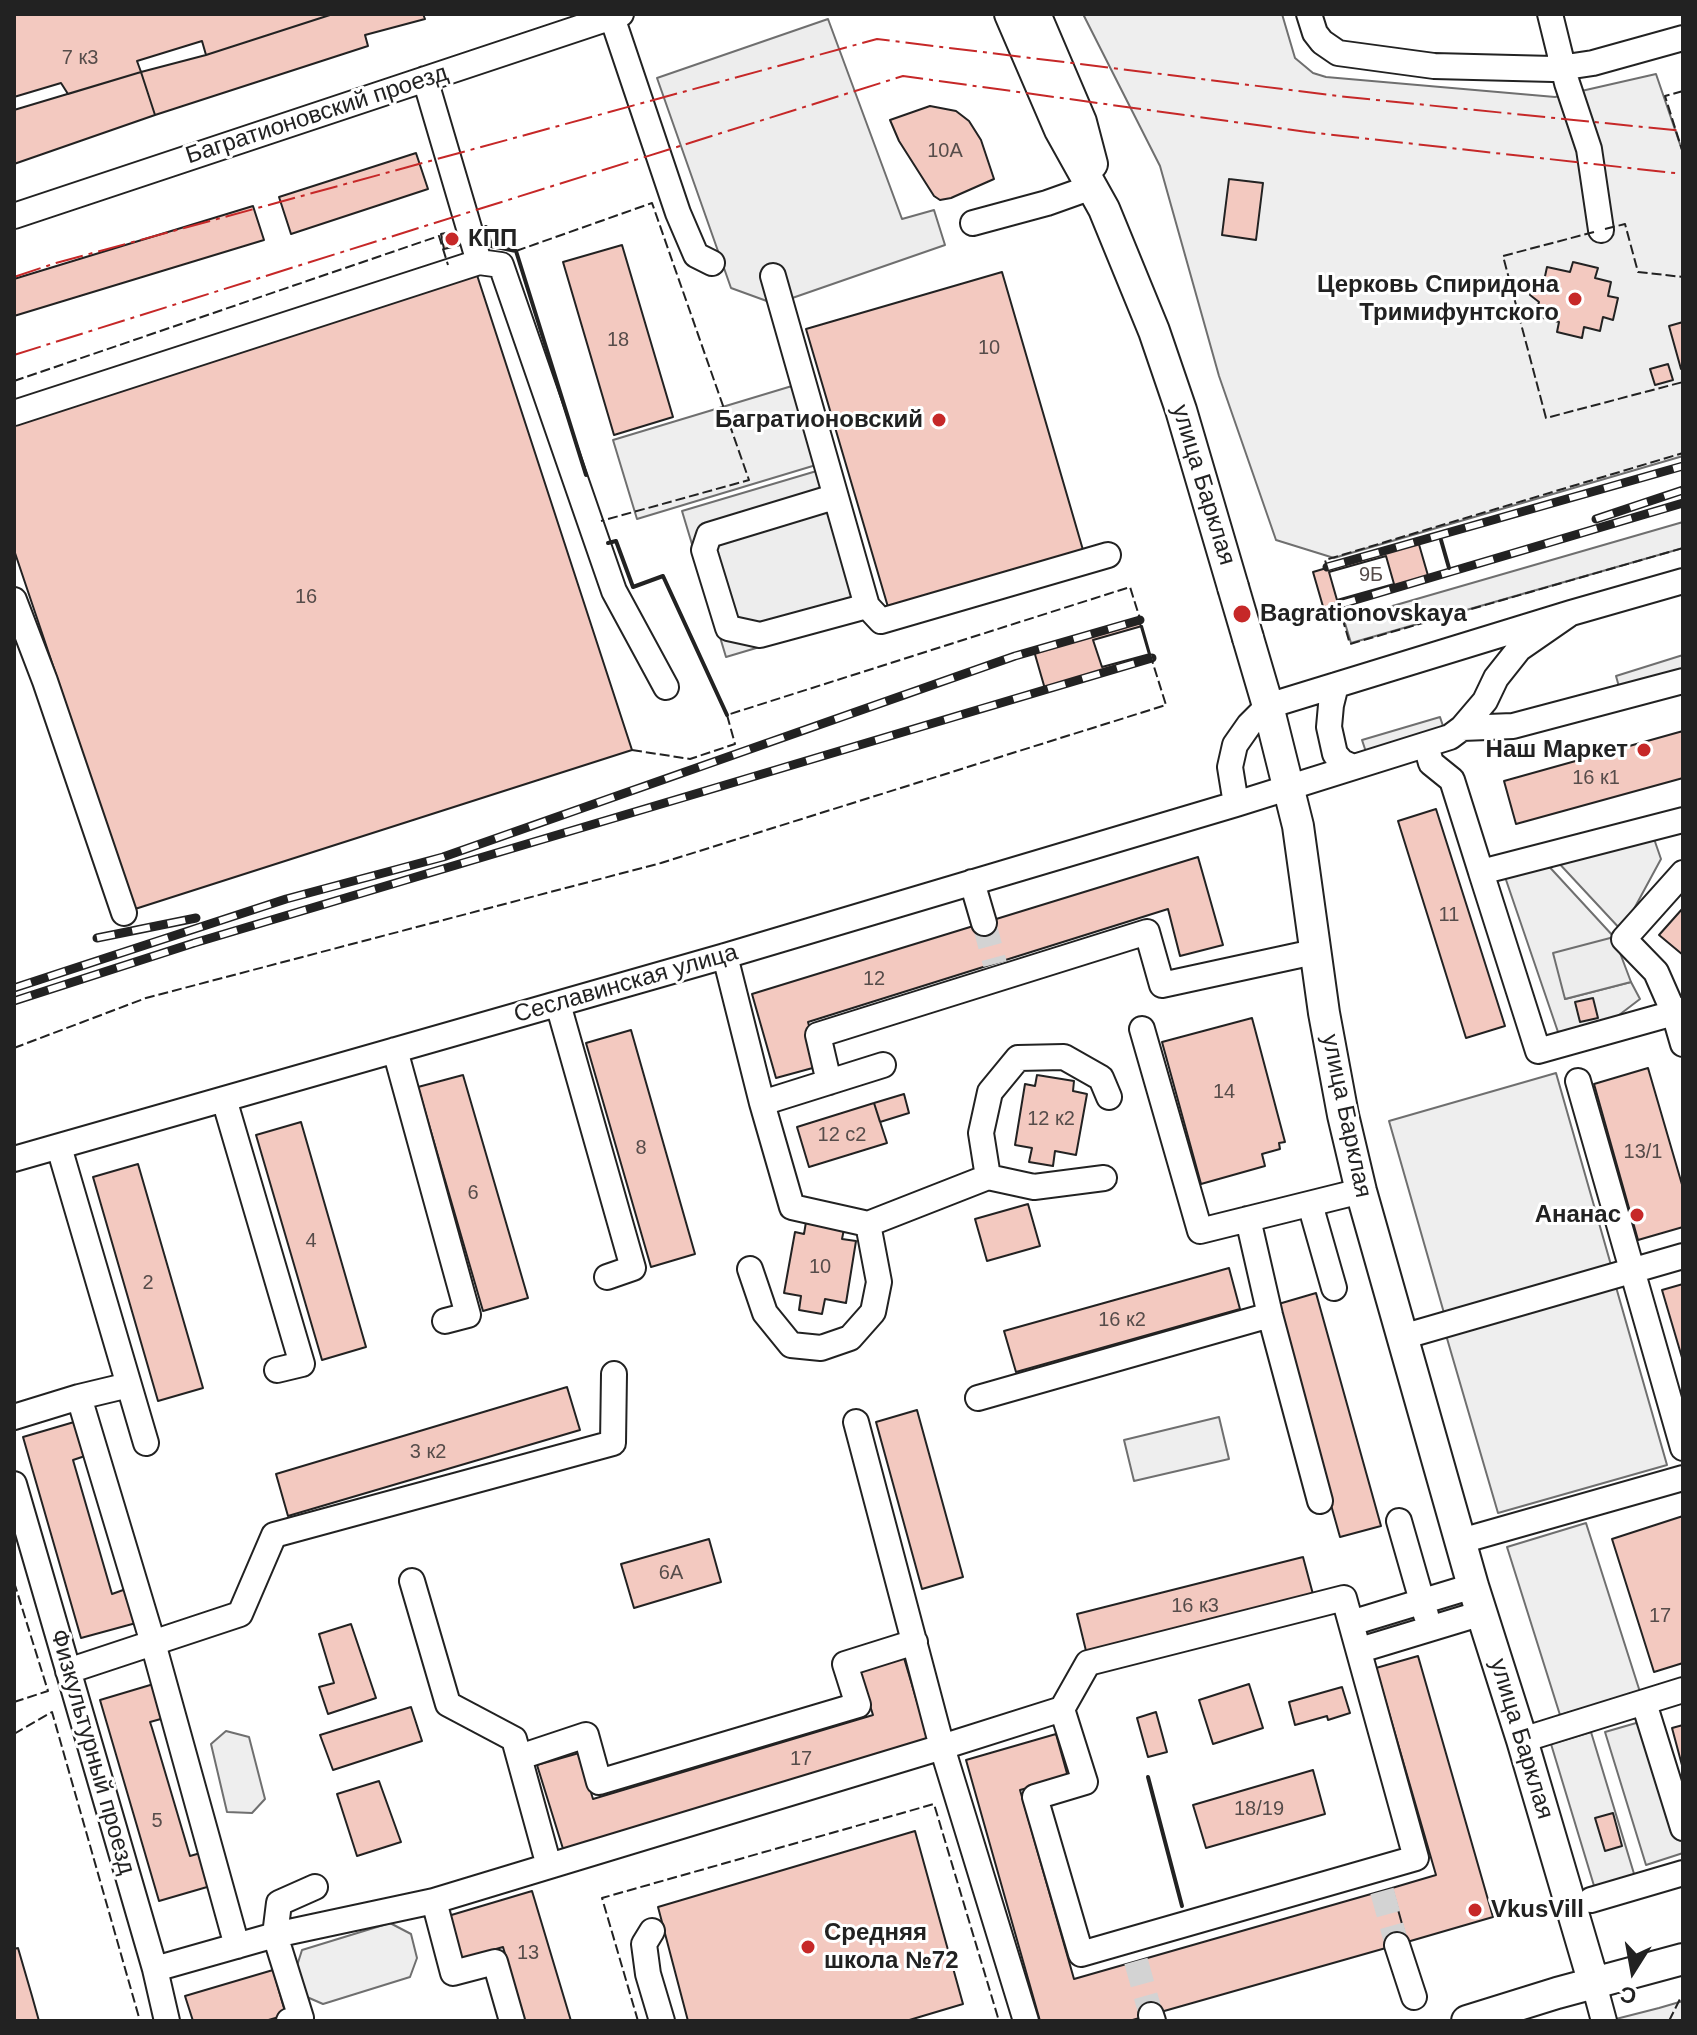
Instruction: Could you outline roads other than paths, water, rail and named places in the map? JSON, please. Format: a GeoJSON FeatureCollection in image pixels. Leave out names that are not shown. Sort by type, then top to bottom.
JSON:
{"type":"FeatureCollection","features":[{"type":"Feature","properties":{"kind":"main road","name":"улица Барклая"},"geometry":{"type":"LineString","coordinates":[[1010,14],[1060,130],[1098,198],[1154,331],[1233,587],[1268,706],[1298,826],[1314,952],[1343,1115],[1361,1191],[1477,1599],[1594,1984]]}},
{"type":"Feature","properties":{"kind":"main road","name":"улица Барклая"},"geometry":{"type":"LineString","coordinates":[[1035,14],[1081,122],[1098,198]]}},
{"type":"Feature","properties":{"kind":"main road"},"geometry":{"type":"LineString","coordinates":[[1467,2021],[1683,1959]]}},
{"type":"Feature","properties":{"kind":"street"},"geometry":{"type":"LineString","coordinates":[[1309,14],[1315,33],[1338,53],[1434,66],[1563,67],[1593,63],[1683,38]]}},
{"type":"Feature","properties":{"kind":"street"},"geometry":{"type":"LineString","coordinates":[[1550,14],[1589,149],[1601,230]]}},
{"type":"Feature","properties":{"kind":"street"},"geometry":{"type":"LineString","coordinates":[[616,16],[678,213],[696,255],[712,263]]}},
{"type":"Feature","properties":{"kind":"street","name":"Багратионовский проезд"},"geometry":{"type":"LineString","coordinates":[[14,216],[616,16]]}},
{"type":"Feature","properties":{"kind":"street"},"geometry":{"type":"LineString","coordinates":[[425,79],[479,262]]}},
{"type":"Feature","properties":{"kind":"street"},"geometry":{"type":"LineString","coordinates":[[973,223],[1047,203],[1098,198]]}},
{"type":"Feature","properties":{"kind":"street"},"geometry":{"type":"LineString","coordinates":[[14,413],[479,262],[501,265],[614,591],[666,687]]}},
{"type":"Feature","properties":{"kind":"street"},"geometry":{"type":"LineString","coordinates":[[773,276],[867,606],[881,621],[1108,555]]}},
{"type":"Feature","properties":{"kind":"street"},"geometry":{"type":"LineString","coordinates":[[834,497],[709,535],[704,550],[728,628],[760,635],[867,606]]}},
{"type":"Feature","properties":{"kind":"street","name":"Сеславинская улица"},"geometry":{"type":"LineString","coordinates":[[1268,706],[1683,581]]}},
{"type":"Feature","properties":{"kind":"street"},"geometry":{"type":"LineString","coordinates":[[14,600],[124,913]]}},
{"type":"Feature","properties":{"kind":"street","name":"Сеславинская улица"},"geometry":{"type":"LineString","coordinates":[[14,1159],[725,956],[1450,737],[1485,701],[1496,678],[1519,649],[1571,613]]}},
{"type":"Feature","properties":{"kind":"street"},"geometry":{"type":"LineString","coordinates":[[1462,728],[1513,726],[1683,681]]}},
{"type":"Feature","properties":{"kind":"street"},"geometry":{"type":"LineString","coordinates":[[1336,685],[1329,727],[1335,754],[1353,767]]}},
{"type":"Feature","properties":{"kind":"street"},"geometry":{"type":"LineString","coordinates":[[1236,804],[1230,767],[1235,745],[1268,706]]}},
{"type":"Feature","properties":{"kind":"street"},"geometry":{"type":"LineString","coordinates":[[1426,745],[1431,763],[1452,780],[1538,1051],[1678,1011]]}},
{"type":"Feature","properties":{"kind":"street"},"geometry":{"type":"LineString","coordinates":[[1481,872],[1681,828]]}},
{"type":"Feature","properties":{"kind":"street"},"geometry":{"type":"LineString","coordinates":[[1683,873],[1624,939],[1656,972],[1678,1011],[1683,1044]]}},
{"type":"Feature","properties":{"kind":"street"},"geometry":{"type":"LineString","coordinates":[[972,882],[984,923]]}},
{"type":"Feature","properties":{"kind":"street"},"geometry":{"type":"LineString","coordinates":[[829,1082],[818,1035],[997,970],[1147,932],[1162,985],[1314,952]]}},
{"type":"Feature","properties":{"kind":"street"},"geometry":{"type":"LineString","coordinates":[[725,956],[792,1207],[868,1224],[988,1177],[1034,1187],[1104,1178]]}},
{"type":"Feature","properties":{"kind":"street"},"geometry":{"type":"LineString","coordinates":[[558,1004],[633,1268],[607,1277]]}},
{"type":"Feature","properties":{"kind":"street"},"geometry":{"type":"LineString","coordinates":[[1142,1029],[1200,1231],[1361,1191]]}},
{"type":"Feature","properties":{"kind":"street"},"geometry":{"type":"LineString","coordinates":[[395,1050],[468,1315],[445,1321]]}},
{"type":"Feature","properties":{"kind":"street"},"geometry":{"type":"LineString","coordinates":[[988,1177],[981,1133],[990,1092],[1018,1058],[1064,1057],[1101,1078],[1109,1097]]}},
{"type":"Feature","properties":{"kind":"street"},"geometry":{"type":"LineString","coordinates":[[762,1103],[883,1065]]}},
{"type":"Feature","properties":{"kind":"street"},"geometry":{"type":"LineString","coordinates":[[1578,1081],[1683,1448]]}},
{"type":"Feature","properties":{"kind":"street"},"geometry":{"type":"LineString","coordinates":[[224,1099],[302,1364],[277,1370]]}},
{"type":"Feature","properties":{"kind":"street"},"geometry":{"type":"LineString","coordinates":[[59,1147],[146,1443]]}},
{"type":"Feature","properties":{"kind":"street"},"geometry":{"type":"LineString","coordinates":[[1310,1204],[1334,1288]]}},
{"type":"Feature","properties":{"kind":"street"},"geometry":{"type":"LineString","coordinates":[[1248,1219],[1270,1315],[1320,1501]]}},
{"type":"Feature","properties":{"kind":"street"},"geometry":{"type":"LineString","coordinates":[[750,1269],[765,1313],[791,1345],[821,1348],[850,1338],[873,1312],[879,1282],[868,1224]]}},
{"type":"Feature","properties":{"kind":"street"},"geometry":{"type":"LineString","coordinates":[[1402,1337],[1683,1256]]}},
{"type":"Feature","properties":{"kind":"street"},"geometry":{"type":"LineString","coordinates":[[978,1398],[1270,1315]]}},
{"type":"Feature","properties":{"kind":"street"},"geometry":{"type":"LineString","coordinates":[[68,1671],[240,1614],[274,1535],[613,1443],[614,1374]]}},
{"type":"Feature","properties":{"kind":"street"},"geometry":{"type":"LineString","coordinates":[[14,1417],[129,1385]]}},
{"type":"Feature","properties":{"kind":"street"},"geometry":{"type":"LineString","coordinates":[[79,1397],[153,1643],[237,1946]]}},
{"type":"Feature","properties":{"kind":"street"},"geometry":{"type":"LineString","coordinates":[[856,1422],[942,1747],[1026,2021]]}},
{"type":"Feature","properties":{"kind":"street"},"geometry":{"type":"LineString","coordinates":[[1461,1541],[1683,1478]]}},
{"type":"Feature","properties":{"kind":"street","name":"Физкультурный проезд"},"geometry":{"type":"LineString","coordinates":[[14,1484],[155,1969],[167,2021]]}},
{"type":"Feature","properties":{"kind":"street"},"geometry":{"type":"LineString","coordinates":[[1399,1521],[1429,1628]]}},
{"type":"Feature","properties":{"kind":"street"},"geometry":{"type":"LineString","coordinates":[[412,1581],[448,1704],[514,1739],[549,1866]]}},
{"type":"Feature","properties":{"kind":"street"},"geometry":{"type":"LineString","coordinates":[[155,1969],[275,1935],[434,1901],[942,1747],[1062,1709],[1088,1663],[1344,1598],[1416,1858],[1378,1880],[1133,1950],[1081,1954],[1035,1797],[1085,1782],[1062,1709]]}},
{"type":"Feature","properties":{"kind":"street"},"geometry":{"type":"LineString","coordinates":[[1351,1623],[1422,1601],[1477,1599]]}},
{"type":"Feature","properties":{"kind":"street"},"geometry":{"type":"LineString","coordinates":[[1360,1650],[1429,1628],[1477,1599]]}},
{"type":"Feature","properties":{"kind":"street"},"geometry":{"type":"LineString","coordinates":[[520,1757],[586,1735],[599,1782],[858,1705],[845,1664],[915,1642]]}},
{"type":"Feature","properties":{"kind":"street"},"geometry":{"type":"LineString","coordinates":[[1522,1740],[1683,1690]]}},
{"type":"Feature","properties":{"kind":"street"},"geometry":{"type":"LineString","coordinates":[[1644,1703],[1683,1828]]}},
{"type":"Feature","properties":{"kind":"street"},"geometry":{"type":"LineString","coordinates":[[1591,1900],[1683,1873]]}},
{"type":"Feature","properties":{"kind":"street"},"geometry":{"type":"LineString","coordinates":[[289,2021],[301,2018],[275,1935],[279,1903],[315,1887]]}},
{"type":"Feature","properties":{"kind":"street"},"geometry":{"type":"LineString","coordinates":[[434,1901],[453,1973],[495,1962],[512,2021]]}},
{"type":"Feature","properties":{"kind":"street"},"geometry":{"type":"LineString","coordinates":[[652,1931],[644,1944],[648,1974],[662,2021]]}},
{"type":"Feature","properties":{"kind":"street"},"geometry":{"type":"LineString","coordinates":[[1397,1945],[1414,1997]]}},
{"type":"Feature","properties":{"kind":"street","name":"улица Барклая"},"geometry":{"type":"LineString","coordinates":[[1594,1984],[1604,2021]]}},
{"type":"Feature","properties":{"kind":"tunnel"},"geometry":{"type":"LineString","coordinates":[[984,923],[995,964]]}},
{"type":"Feature","properties":{"kind":"tunnel"},"geometry":{"type":"LineString","coordinates":[[1382,1891],[1397,1945]]}},
{"type":"Feature","properties":{"kind":"tunnel"},"geometry":{"type":"LineString","coordinates":[[1136,1961],[1151,2015]]}},
{"type":"Feature","properties":{"kind":"railway"},"geometry":{"type":"LineString","coordinates":[[1327,567],[1683,466]]}},
{"type":"Feature","properties":{"kind":"railway"},"geometry":{"type":"LineString","coordinates":[[1596,519],[1683,490]]}},
{"type":"Feature","properties":{"kind":"railway"},"geometry":{"type":"LineString","coordinates":[[1338,605],[1683,503]]}},
{"type":"Feature","properties":{"kind":"railway"},"geometry":{"type":"LineString","coordinates":[[14,988],[286,899],[443,857],[1015,656],[1140,620]]}},
{"type":"Feature","properties":{"kind":"railway"},"geometry":{"type":"LineString","coordinates":[[14,1001],[194,943],[1152,658]]}},
{"type":"Feature","properties":{"kind":"railway"},"geometry":{"type":"LineString","coordinates":[[97,938],[196,918]]}},
{"type":"Feature","properties":{"kind":"place","name":"КПП"},"geometry":{"type":"Point","coordinates":[452,239]}},
{"type":"Feature","properties":{"kind":"place","name":"Церковь Спиридона Тримифунтского"},"geometry":{"type":"Point","coordinates":[1575,299]}},
{"type":"Feature","properties":{"kind":"place","name":"Багратионовский"},"geometry":{"type":"Point","coordinates":[939,420]}},
{"type":"Feature","properties":{"kind":"place","name":"Bagrationovskaya"},"geometry":{"type":"Point","coordinates":[1242,614]}},
{"type":"Feature","properties":{"kind":"place","name":"Наш Маркет"},"geometry":{"type":"Point","coordinates":[1644,750]}},
{"type":"Feature","properties":{"kind":"place","name":"Ананас"},"geometry":{"type":"Point","coordinates":[1637,1215]}},
{"type":"Feature","properties":{"kind":"place","name":"VkusVill"},"geometry":{"type":"Point","coordinates":[1475,1910]}},
{"type":"Feature","properties":{"kind":"place","name":"Средняя школа №72"},"geometry":{"type":"Point","coordinates":[808,1947]}}]}
